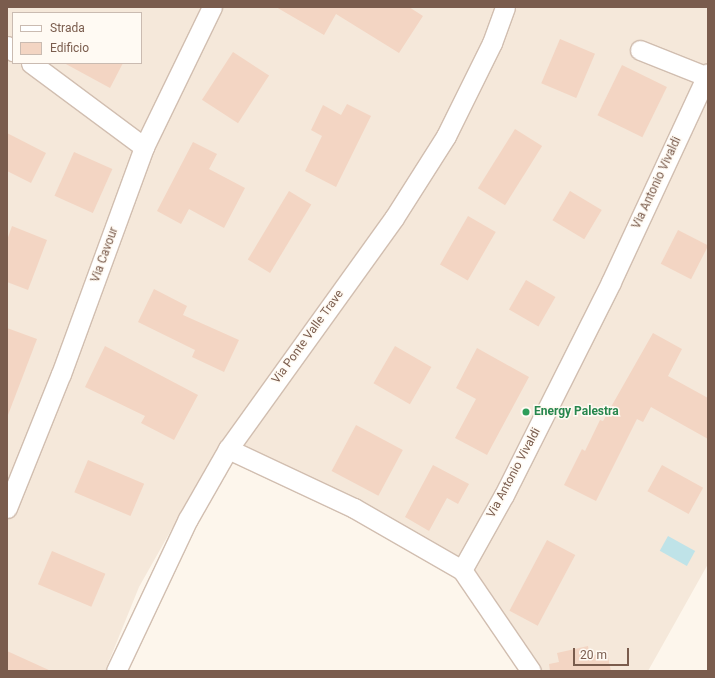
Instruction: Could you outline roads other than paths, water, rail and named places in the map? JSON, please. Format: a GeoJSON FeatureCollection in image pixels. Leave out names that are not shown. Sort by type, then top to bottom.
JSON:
{"type":"FeatureCollection","features":[{"type":"Feature","properties":{"kind":"street","name":"Via Cavour"},"geometry":{"type":"LineString","coordinates":[[7,508],[63,367],[144,147],[212,7]]}},
{"type":"Feature","properties":{"kind":"street","name":"Via Ponte Valle Trave"},"geometry":{"type":"LineString","coordinates":[[116,671],[188,519],[228,449],[394,218],[446,136],[492,42],[505,7]]}},
{"type":"Feature","properties":{"kind":"street"},"geometry":{"type":"LineString","coordinates":[[640,50],[707,76]]}},
{"type":"Feature","properties":{"kind":"street"},"geometry":{"type":"LineString","coordinates":[[32,64],[144,147]]}},
{"type":"Feature","properties":{"kind":"street","name":"Via Antonio Vivaldi"},"geometry":{"type":"LineString","coordinates":[[462,570],[504,495],[611,282],[707,76]]}},
{"type":"Feature","properties":{"kind":"street"},"geometry":{"type":"LineString","coordinates":[[228,449],[354,508],[462,570],[531,671]]}},
{"type":"Feature","properties":{"kind":"water"},"geometry":{"type":"Polygon","coordinates":[[[668,536],[695,551],[687,566],[660,551],[668,536]]]}},
{"type":"Feature","properties":{"kind":"place","name":"Energy Palestra"},"geometry":{"type":"Point","coordinates":[526,412]}}]}
